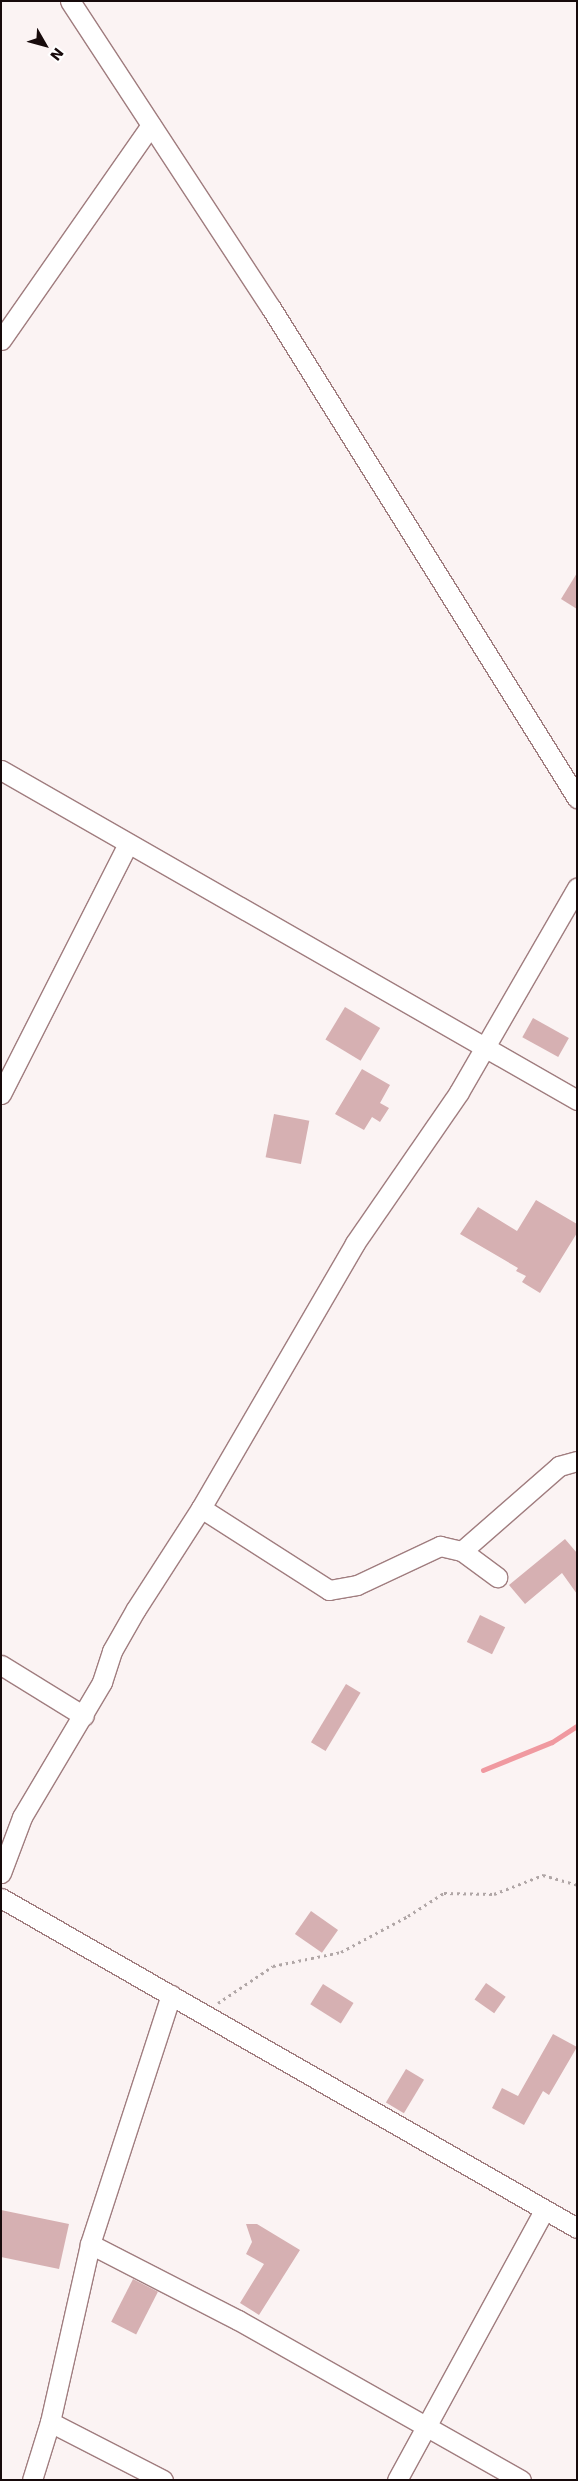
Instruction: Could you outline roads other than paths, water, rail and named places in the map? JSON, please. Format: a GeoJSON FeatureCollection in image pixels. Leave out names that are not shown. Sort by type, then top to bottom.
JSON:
{"type":"FeatureCollection","features":[{"type":"Feature","properties":{"kind":"street"},"geometry":{"type":"LineString","coordinates":[[70,1],[271,308],[577,798]]}},
{"type":"Feature","properties":{"kind":"street"},"geometry":{"type":"LineString","coordinates":[[1,340],[151,125]]}},
{"type":"Feature","properties":{"kind":"street"},"geometry":{"type":"LineString","coordinates":[[1,770],[577,1100]]}},
{"type":"Feature","properties":{"kind":"street"},"geometry":{"type":"LineString","coordinates":[[1,1094],[128,844]]}},
{"type":"Feature","properties":{"kind":"street"},"geometry":{"type":"LineString","coordinates":[[1,1874],[22,1817],[84,1716],[102,1682],[112,1651],[201,1508],[355,1242],[459,1092],[577,888]]}},
{"type":"Feature","properties":{"kind":"street"},"geometry":{"type":"LineString","coordinates":[[462,1551],[559,1466],[577,1461]]}},
{"type":"Feature","properties":{"kind":"street"},"geometry":{"type":"LineString","coordinates":[[201,1508],[329,1590],[357,1585],[440,1546],[462,1551],[497,1577]]}},
{"type":"Feature","properties":{"kind":"street"},"geometry":{"type":"LineString","coordinates":[[1,1665],[84,1716]]}},
{"type":"Feature","properties":{"kind":"street"},"geometry":{"type":"LineString","coordinates":[[1,1898],[577,2228]]}},
{"type":"Feature","properties":{"kind":"street"},"geometry":{"type":"LineString","coordinates":[[32,2480],[50,2422],[90,2244],[171,1995]]}},
{"type":"Feature","properties":{"kind":"street"},"geometry":{"type":"LineString","coordinates":[[397,2480],[544,2210]]}},
{"type":"Feature","properties":{"kind":"street"},"geometry":{"type":"LineString","coordinates":[[90,2244],[238,2320],[521,2480]]}},
{"type":"Feature","properties":{"kind":"street"},"geometry":{"type":"LineString","coordinates":[[50,2422],[163,2480]]}},
{"type":"Feature","properties":{"kind":"waterway"},"geometry":{"type":"LineString","coordinates":[[483,1770],[552,1742],[577,1726]]}}]}
